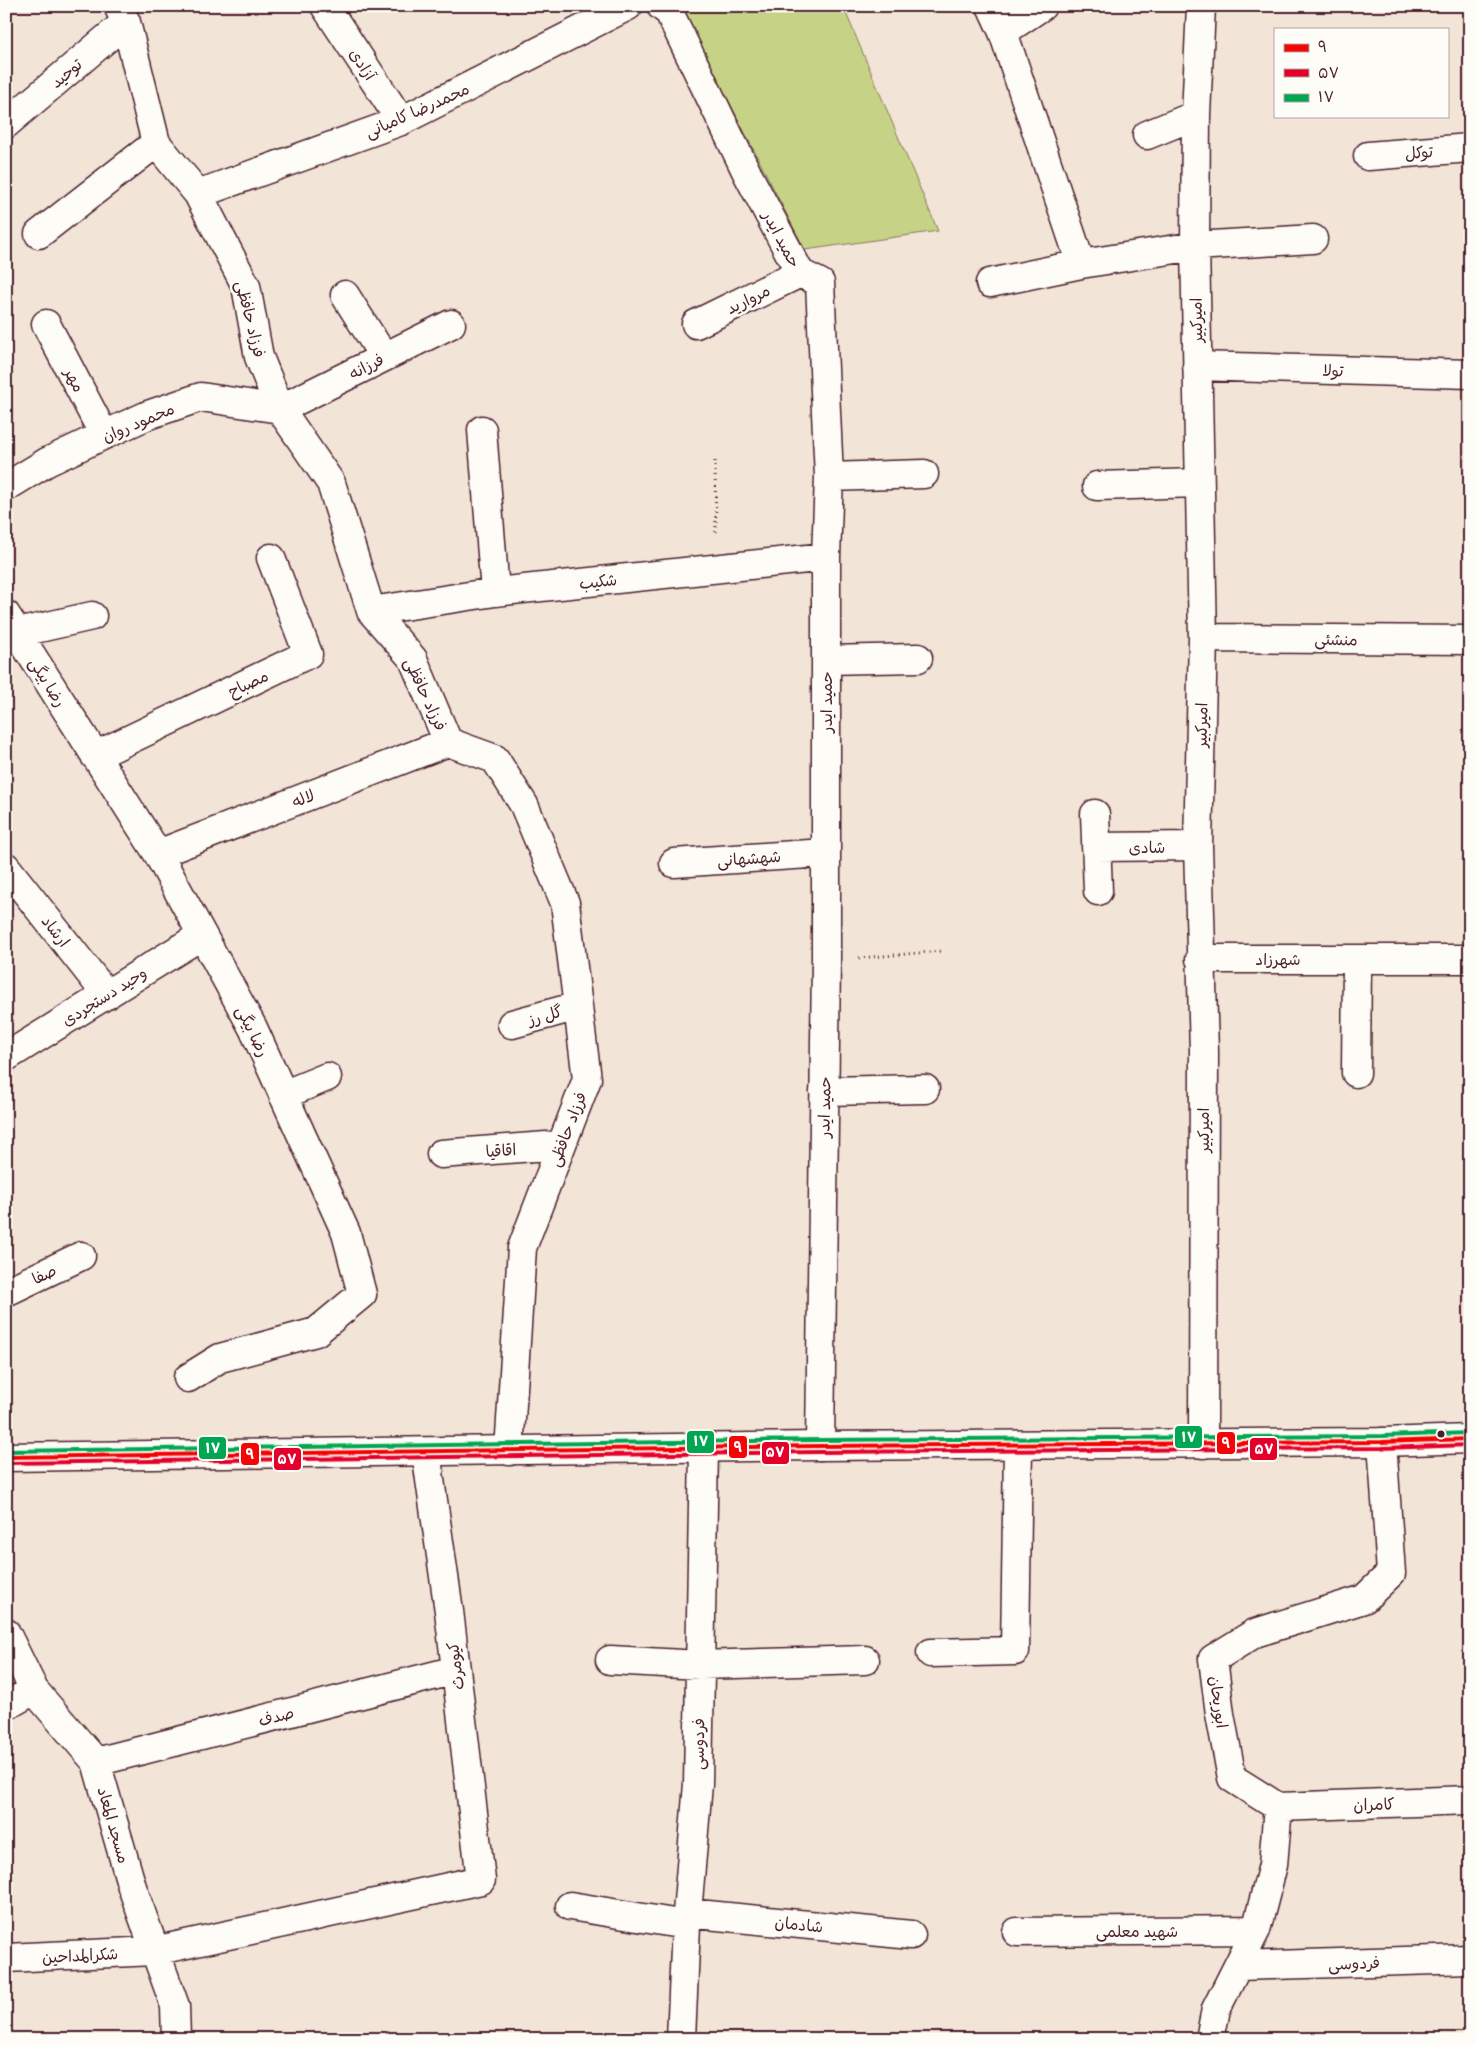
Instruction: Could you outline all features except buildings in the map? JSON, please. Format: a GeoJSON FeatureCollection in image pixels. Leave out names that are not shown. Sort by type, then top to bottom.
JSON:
{"type":"FeatureCollection","features":[{"type":"Feature","properties":{"kind":"street","name":"آزادی"},"geometry":{"type":"LineString","coordinates":[[326,6],[401,121]]}},
{"type":"Feature","properties":{"kind":"street","name":"محمدرضا کامیانی"},"geometry":{"type":"LineString","coordinates":[[198,194],[401,121],[628,6]]}},
{"type":"Feature","properties":{"kind":"street","name":"حمید ایدر"},"geometry":{"type":"LineString","coordinates":[[661,6],[669,12],[747,173],[800,273],[820,283],[829,477],[826,557],[826,960],[820,1446]]}},
{"type":"Feature","properties":{"kind":"street"},"geometry":{"type":"LineString","coordinates":[[991,6],[1003,32],[1081,264]]}},
{"type":"Feature","properties":{"kind":"street"},"geometry":{"type":"LineString","coordinates":[[1003,32],[1042,6]]}},
{"type":"Feature","properties":{"kind":"street","name":"امیرکبیر"},"geometry":{"type":"LineString","coordinates":[[1201,6],[1196,115],[1195,246],[1203,638],[1198,846],[1204,1052],[1203,1444]]}},
{"type":"Feature","properties":{"kind":"street","name":"توحید"},"geometry":{"type":"LineString","coordinates":[[6,124],[122,14]]}},
{"type":"Feature","properties":{"kind":"street","name":"فرزاد حافظی"},"geometry":{"type":"LineString","coordinates":[[122,14],[156,143],[198,194],[246,286],[259,357],[280,409],[331,483],[371,611],[413,659],[448,742],[496,759],[524,805],[565,903],[587,1079],[560,1145],[522,1248],[509,1451]]}},
{"type":"Feature","properties":{"kind":"street"},"geometry":{"type":"LineString","coordinates":[[1148,135],[1196,115]]}},
{"type":"Feature","properties":{"kind":"street"},"geometry":{"type":"LineString","coordinates":[[39,234],[156,143]]}},
{"type":"Feature","properties":{"kind":"street","name":"توکل"},"geometry":{"type":"LineString","coordinates":[[1368,156],[1470,148]]}},
{"type":"Feature","properties":{"kind":"street"},"geometry":{"type":"LineString","coordinates":[[990,283],[1081,264],[1195,246],[1313,239]]}},
{"type":"Feature","properties":{"kind":"street","name":"مروارید"},"geometry":{"type":"LineString","coordinates":[[696,324],[800,273]]}},
{"type":"Feature","properties":{"kind":"street"},"geometry":{"type":"LineString","coordinates":[[345,295],[384,357]]}},
{"type":"Feature","properties":{"kind":"street","name":"مهر"},"geometry":{"type":"LineString","coordinates":[[46,324],[104,435]]}},
{"type":"Feature","properties":{"kind":"street","name":"فرزانه"},"geometry":{"type":"LineString","coordinates":[[280,409],[451,324]]}},
{"type":"Feature","properties":{"kind":"street","name":"تولا"},"geometry":{"type":"LineString","coordinates":[[1197,366],[1470,374]]}},
{"type":"Feature","properties":{"kind":"street","name":"محمود روان"},"geometry":{"type":"LineString","coordinates":[[6,487],[47,462],[104,435],[148,415],[201,397],[280,409]]}},
{"type":"Feature","properties":{"kind":"street"},"geometry":{"type":"LineString","coordinates":[[482,430],[495,592]]}},
{"type":"Feature","properties":{"kind":"street"},"geometry":{"type":"LineString","coordinates":[[829,477],[924,474]]}},
{"type":"Feature","properties":{"kind":"street"},"geometry":{"type":"LineString","coordinates":[[1097,486],[1199,483]]}},
{"type":"Feature","properties":{"kind":"street","name":"شکیب"},"geometry":{"type":"LineString","coordinates":[[371,611],[495,592],[826,557]]}},
{"type":"Feature","properties":{"kind":"street","name":"مصباح"},"geometry":{"type":"LineString","coordinates":[[95,756],[308,654],[271,558]]}},
{"type":"Feature","properties":{"kind":"street"},"geometry":{"type":"LineString","coordinates":[[10,629],[92,616]]}},
{"type":"Feature","properties":{"kind":"street","name":"رضا بیگی"},"geometry":{"type":"LineString","coordinates":[[10,629],[158,854],[253,1028],[346,1233],[362,1294],[316,1332],[220,1358],[188,1378]]}},
{"type":"Feature","properties":{"kind":"street","name":"منشئی"},"geometry":{"type":"LineString","coordinates":[[1203,638],[1470,640]]}},
{"type":"Feature","properties":{"kind":"street"},"geometry":{"type":"LineString","coordinates":[[826,660],[918,658]]}},
{"type":"Feature","properties":{"kind":"street","name":"لاله"},"geometry":{"type":"LineString","coordinates":[[158,854],[448,742]]}},
{"type":"Feature","properties":{"kind":"street"},"geometry":{"type":"LineString","coordinates":[[1095,814],[1098,891]]}},
{"type":"Feature","properties":{"kind":"street","name":"شادی"},"geometry":{"type":"LineString","coordinates":[[1096,847],[1198,846]]}},
{"type":"Feature","properties":{"kind":"street","name":"شهشهانی"},"geometry":{"type":"LineString","coordinates":[[674,863],[825,853]]}},
{"type":"Feature","properties":{"kind":"street","name":"ارشاد"},"geometry":{"type":"LineString","coordinates":[[6,867],[107,995]]}},
{"type":"Feature","properties":{"kind":"street","name":"وحید دستجردی"},"geometry":{"type":"LineString","coordinates":[[6,1057],[202,935]]}},
{"type":"Feature","properties":{"kind":"street","name":"شهرزاد"},"geometry":{"type":"LineString","coordinates":[[1200,959],[1470,959]]}},
{"type":"Feature","properties":{"kind":"street"},"geometry":{"type":"LineString","coordinates":[[1356,1073],[1357,959]]}},
{"type":"Feature","properties":{"kind":"street","name":"گل رز"},"geometry":{"type":"LineString","coordinates":[[512,1024],[578,1006]]}},
{"type":"Feature","properties":{"kind":"street"},"geometry":{"type":"LineString","coordinates":[[283,1095],[327,1077]]}},
{"type":"Feature","properties":{"kind":"street"},"geometry":{"type":"LineString","coordinates":[[824,1090],[925,1089]]}},
{"type":"Feature","properties":{"kind":"street","name":"اقاقیا"},"geometry":{"type":"LineString","coordinates":[[441,1154],[560,1145]]}},
{"type":"Feature","properties":{"kind":"street","name":"صفا"},"geometry":{"type":"LineString","coordinates":[[6,1292],[81,1256]]}},
{"type":"Feature","properties":{"kind":"street"},"geometry":{"type":"LineString","coordinates":[[6,1457],[820,1446],[1382,1442],[1470,1439]]}},
{"type":"Feature","properties":{"kind":"street","name":"ابوریحان"},"geometry":{"type":"LineString","coordinates":[[1278,1807],[1232,1778],[1220,1714],[1213,1659],[1255,1633],[1364,1599],[1391,1573],[1382,1442]]}},
{"type":"Feature","properties":{"kind":"street"},"geometry":{"type":"LineString","coordinates":[[931,1653],[1015,1651],[1018,1446]]}},
{"type":"Feature","properties":{"kind":"street","name":"فردوسی"},"geometry":{"type":"LineString","coordinates":[[681,2039],[687,1919],[698,1784],[704,1449]]}},
{"type":"Feature","properties":{"kind":"street","name":"کیومرث"},"geometry":{"type":"LineString","coordinates":[[426,1452],[456,1670],[481,1880]]}},
{"type":"Feature","properties":{"kind":"street","name":"مسجد المعاد"},"geometry":{"type":"LineString","coordinates":[[6,1633],[34,1690],[96,1762],[132,1887],[175,2006],[176,2039]]}},
{"type":"Feature","properties":{"kind":"street"},"geometry":{"type":"LineString","coordinates":[[610,1660],[700,1665],[865,1660]]}},
{"type":"Feature","properties":{"kind":"street","name":"صدف"},"geometry":{"type":"LineString","coordinates":[[96,1762],[456,1670]]}},
{"type":"Feature","properties":{"kind":"street"},"geometry":{"type":"LineString","coordinates":[[6,1706],[34,1690]]}},
{"type":"Feature","properties":{"kind":"street","name":"کامران"},"geometry":{"type":"LineString","coordinates":[[1278,1807],[1470,1800]]}},
{"type":"Feature","properties":{"kind":"street"},"geometry":{"type":"LineString","coordinates":[[1210,2039],[1216,2009],[1256,1930],[1273,1865],[1278,1807]]}},
{"type":"Feature","properties":{"kind":"street","name":"شکرالمداحین"},"geometry":{"type":"LineString","coordinates":[[6,1958],[154,1951],[481,1880]]}},
{"type":"Feature","properties":{"kind":"street","name":"شادمان"},"geometry":{"type":"LineString","coordinates":[[570,1906],[687,1919],[911,1935]]}},
{"type":"Feature","properties":{"kind":"street","name":"شهید معلمی"},"geometry":{"type":"LineString","coordinates":[[1018,1932],[1256,1930]]}},
{"type":"Feature","properties":{"kind":"street","name":"فردوسی"},"geometry":{"type":"LineString","coordinates":[[1239,1966],[1470,1959]]}},
{"type":"Feature","properties":{"kind":"path"},"geometry":{"type":"LineString","coordinates":[[715,461],[717,568]]}},
{"type":"Feature","properties":{"kind":"path"},"geometry":{"type":"LineString","coordinates":[[826,960],[942,951]]}},
{"type":"Feature","properties":{"kind":"green space"},"geometry":{"type":"Polygon","coordinates":[[[680,6],[843,6],[938,231],[805,250],[680,6]]]}},
{"type":"Feature","properties":{"kind":"transit line","name":"۱۷"},"geometry":{"type":"LineString","coordinates":[[6,1451],[820,1440],[1382,1436],[1470,1433]]}},
{"type":"Feature","properties":{"kind":"transit line","name":"۹"},"geometry":{"type":"LineString","coordinates":[[6,1457],[820,1446],[1382,1442],[1470,1439]]}},
{"type":"Feature","properties":{"kind":"transit line","name":"۵۷"},"geometry":{"type":"LineString","coordinates":[[6,1463],[820,1452],[1382,1448],[1470,1445]]}}]}
